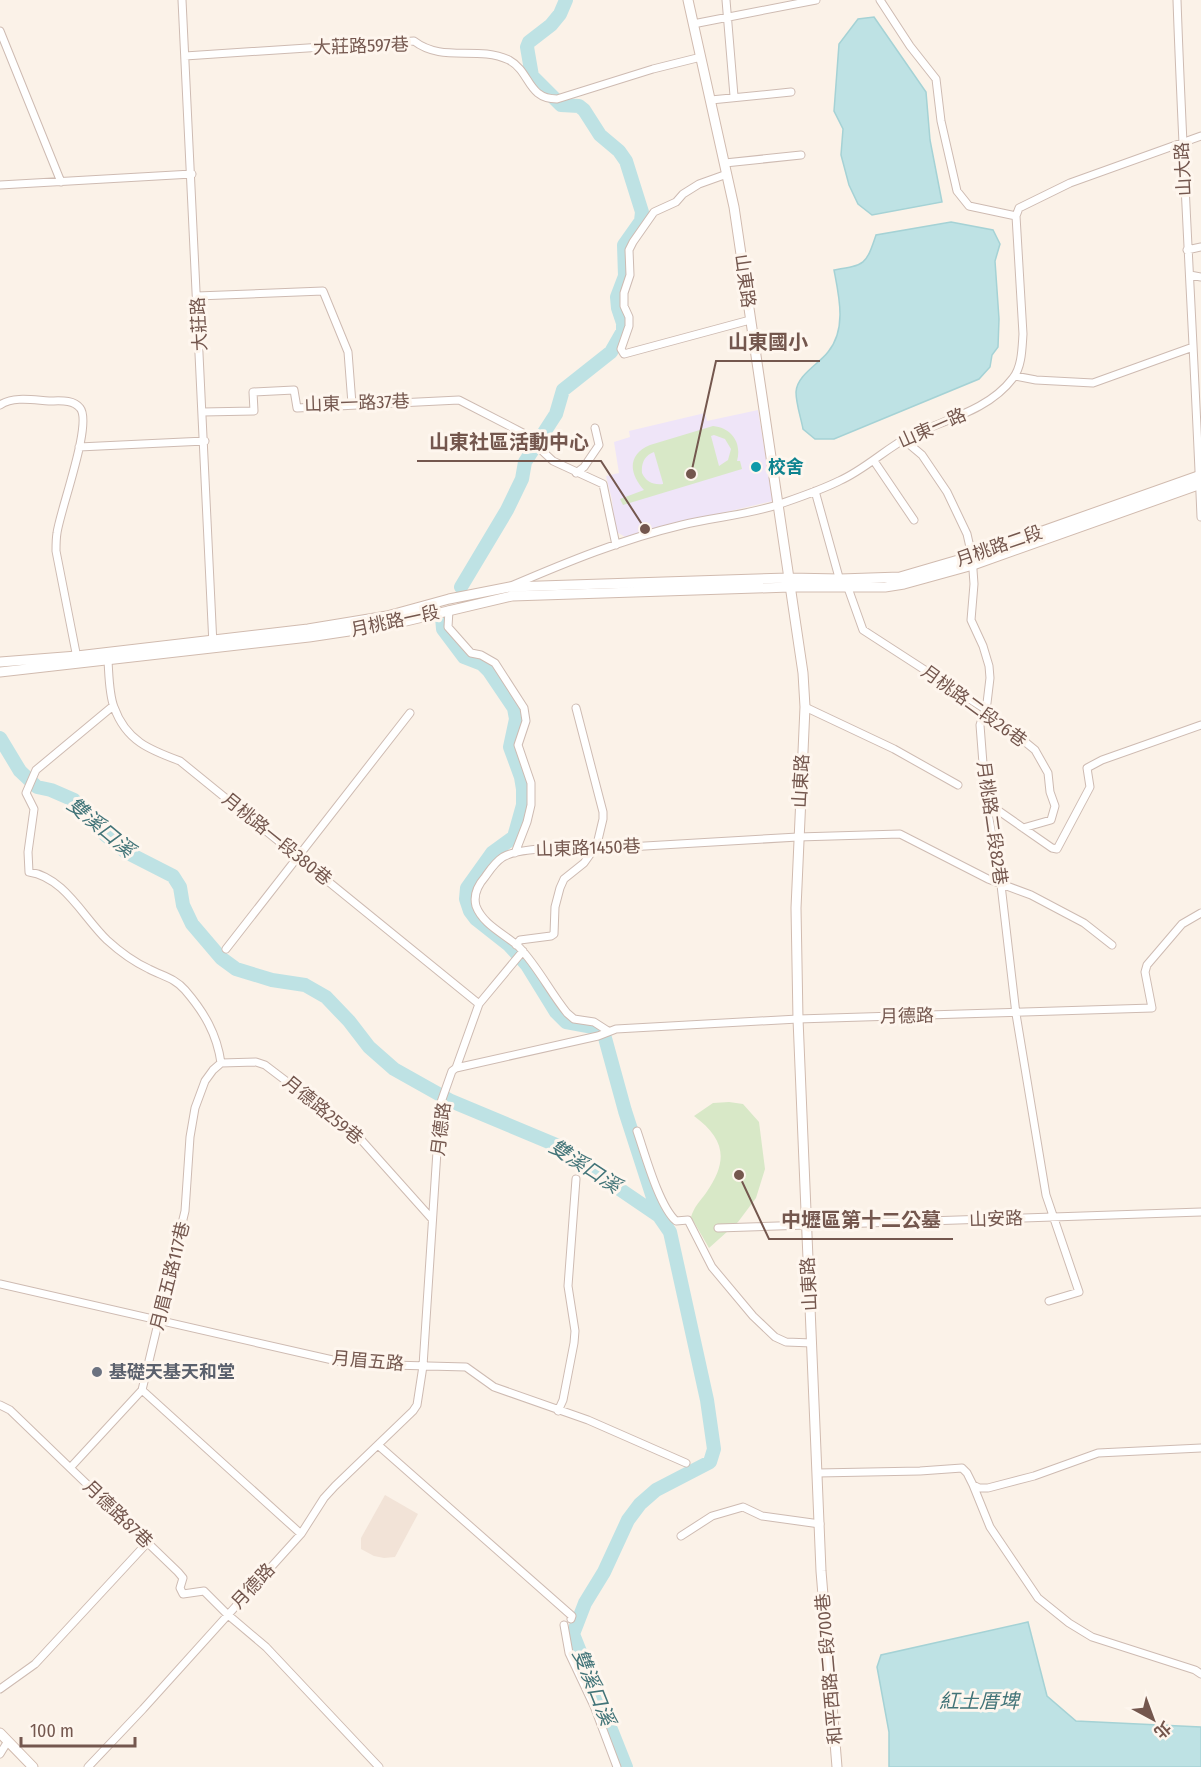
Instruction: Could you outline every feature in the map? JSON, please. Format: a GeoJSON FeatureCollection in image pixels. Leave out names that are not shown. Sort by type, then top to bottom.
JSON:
{"type":"FeatureCollection","features":[{"type":"Feature","properties":{"kind":"street","name":"大莊路"},"geometry":{"type":"LineString","coordinates":[[182,0],[213,644]]}},
{"type":"Feature","properties":{"kind":"street","name":"山東路"},"geometry":{"type":"LineString","coordinates":[[688,0],[734,207],[803,673],[805,707],[796,908],[798,1019],[821,1571]]}},
{"type":"Feature","properties":{"kind":"street"},"geometry":{"type":"LineString","coordinates":[[726,0],[734,96]]}},
{"type":"Feature","properties":{"kind":"street"},"geometry":{"type":"LineString","coordinates":[[693,24],[816,0]]}},
{"type":"Feature","properties":{"kind":"street"},"geometry":{"type":"LineString","coordinates":[[880,0],[910,46],[936,79],[941,121],[957,191],[969,206],[1016,216]]}},
{"type":"Feature","properties":{"kind":"street","name":"山大路"},"geometry":{"type":"LineString","coordinates":[[1177,0],[1201,517]]}},
{"type":"Feature","properties":{"kind":"street"},"geometry":{"type":"LineString","coordinates":[[0,31],[61,182]]}},
{"type":"Feature","properties":{"kind":"street","name":"大莊路597巷"},"geometry":{"type":"LineString","coordinates":[[185,56],[414,41],[430,51],[492,54],[509,61],[519,68],[535,92],[545,99],[554,99],[701,57]]}},
{"type":"Feature","properties":{"kind":"street"},"geometry":{"type":"LineString","coordinates":[[711,100],[791,92]]}},
{"type":"Feature","properties":{"kind":"street"},"geometry":{"type":"LineString","coordinates":[[1193,348],[1093,383],[1036,380],[1015,376],[1023,334],[1016,216],[1019,208],[1070,183],[1201,136]]}},
{"type":"Feature","properties":{"kind":"street"},"geometry":{"type":"LineString","coordinates":[[725,163],[801,155]]}},
{"type":"Feature","properties":{"kind":"street"},"geometry":{"type":"LineString","coordinates":[[0,185],[192,174]]}},
{"type":"Feature","properties":{"kind":"street"},"geometry":{"type":"LineString","coordinates":[[727,174],[699,184],[683,194],[676,202],[654,212],[633,242],[629,250],[630,275],[624,293],[624,306],[629,317],[629,326],[621,349],[624,354],[750,320]]}},
{"type":"Feature","properties":{"kind":"street"},"geometry":{"type":"LineString","coordinates":[[1187,250],[1201,247]]}},
{"type":"Feature","properties":{"kind":"street"},"geometry":{"type":"LineString","coordinates":[[1190,275],[1201,277]]}},
{"type":"Feature","properties":{"kind":"street"},"geometry":{"type":"LineString","coordinates":[[197,296],[323,291],[348,352],[352,404]]}},
{"type":"Feature","properties":{"kind":"street","name":"山東一路"},"geometry":{"type":"LineString","coordinates":[[511,591],[577,557],[681,525],[777,505],[840,481],[903,440],[986,404],[1003,391],[1015,376]]}},
{"type":"Feature","properties":{"kind":"street","name":"山東一路37巷"},"geometry":{"type":"LineString","coordinates":[[203,412],[254,411],[253,392],[294,390],[297,408],[459,400],[522,433],[553,461],[576,473]]}},
{"type":"Feature","properties":{"kind":"street"},"geometry":{"type":"LineString","coordinates":[[0,405],[13,399],[69,402],[82,411],[84,420],[79,447],[56,535],[56,551],[78,660]]}},
{"type":"Feature","properties":{"kind":"street"},"geometry":{"type":"LineString","coordinates":[[576,473],[584,467],[599,445],[595,428]]}},
{"type":"Feature","properties":{"kind":"street","name":"月桃路二段82巷"},"geometry":{"type":"LineString","coordinates":[[903,440],[922,455],[947,492],[968,534],[973,560],[971,620],[989,666],[990,678],[980,725],[986,802],[1001,885],[1016,1014],[1046,1196],[1079,1292],[1049,1301]]}},
{"type":"Feature","properties":{"kind":"street"},"geometry":{"type":"LineString","coordinates":[[79,447],[205,441]]}},
{"type":"Feature","properties":{"kind":"street"},"geometry":{"type":"LineString","coordinates":[[874,461],[914,520]]}},
{"type":"Feature","properties":{"kind":"street"},"geometry":{"type":"LineString","coordinates":[[576,473],[603,484],[616,545]]}},
{"type":"Feature","properties":{"kind":"street","name":"月桃路二段"},"geometry":{"type":"LineString","coordinates":[[790,582],[885,587],[904,584],[1200,479]]}},
{"type":"Feature","properties":{"kind":"street","name":"月桃路二段26巷"},"geometry":{"type":"LineString","coordinates":[[815,491],[843,585],[863,630],[984,709],[1035,750],[1048,773],[1050,792],[1055,806],[1051,820],[1023,828]]}},
{"type":"Feature","properties":{"kind":"street","name":"月桃路一段"},"geometry":{"type":"LineString","coordinates":[[308,633],[387,616],[450,599],[511,591],[790,582]]}},
{"type":"Feature","properties":{"kind":"street","name":"月桃路一段"},"geometry":{"type":"LineString","coordinates":[[0,672],[78,660],[389,625],[511,591]]}},
{"type":"Feature","properties":{"kind":"street"},"geometry":{"type":"LineString","coordinates":[[449,610],[448,627],[471,653],[481,655],[495,663],[524,708],[525,721],[518,745],[531,783],[531,805],[515,853]]}},
{"type":"Feature","properties":{"kind":"street","name":"月桃路一段"},"geometry":{"type":"LineString","coordinates":[[0,662],[108,661],[213,644]]}},
{"type":"Feature","properties":{"kind":"street","name":"月桃路一段380巷"},"geometry":{"type":"LineString","coordinates":[[108,661],[113,706],[128,734],[149,750],[180,761],[479,1004]]}},
{"type":"Feature","properties":{"kind":"street"},"geometry":{"type":"LineString","coordinates":[[113,706],[36,770],[26,794],[34,809],[28,852],[29,872],[51,879],[94,927],[136,962],[165,975],[183,987],[210,1023],[219,1046],[221,1063]]}},
{"type":"Feature","properties":{"kind":"street"},"geometry":{"type":"LineString","coordinates":[[805,707],[894,749],[958,785]]}},
{"type":"Feature","properties":{"kind":"street"},"geometry":{"type":"LineString","coordinates":[[516,945],[520,940],[554,934],[555,908],[564,879],[584,863],[598,840],[603,812],[576,708]]}},
{"type":"Feature","properties":{"kind":"street"},"geometry":{"type":"LineString","coordinates":[[226,949],[410,713]]}},
{"type":"Feature","properties":{"kind":"street"},"geometry":{"type":"LineString","coordinates":[[986,802],[1052,848],[1057,849],[1090,787],[1087,768],[1102,760],[1201,726]]}},
{"type":"Feature","properties":{"kind":"street","name":"山東路1450巷"},"geometry":{"type":"LineString","coordinates":[[608,1031],[594,1022],[574,1018],[567,1013],[531,960],[483,917],[475,896],[478,886],[495,863],[505,856],[569,848],[594,849],[798,837],[900,834],[1001,885],[1031,895],[1084,923],[1112,945]]}},
{"type":"Feature","properties":{"kind":"street","name":"月德路"},"geometry":{"type":"LineString","coordinates":[[88,1767],[144,1709],[300,1534],[329,1492],[417,1405],[423,1366],[440,1105],[452,1071],[456,1068],[598,1036],[608,1031],[798,1019],[1152,1008],[1145,972],[1147,965],[1182,924],[1201,913]]}},
{"type":"Feature","properties":{"kind":"street"},"geometry":{"type":"LineString","coordinates":[[456,1068],[479,1004],[523,951]]}},
{"type":"Feature","properties":{"kind":"street","name":"月德路259巷"},"geometry":{"type":"LineString","coordinates":[[221,1063],[256,1062],[265,1065],[356,1134],[432,1219]]}},
{"type":"Feature","properties":{"kind":"street","name":"月眉五路117巷"},"geometry":{"type":"LineString","coordinates":[[70,1468],[142,1390],[185,1211],[189,1137],[195,1108],[205,1081],[221,1063]]}},
{"type":"Feature","properties":{"kind":"street"},"geometry":{"type":"LineString","coordinates":[[637,1131],[658,1190],[671,1217],[676,1221],[688,1220],[712,1267],[736,1297],[775,1337],[786,1342],[812,1343]]}},
{"type":"Feature","properties":{"kind":"street"},"geometry":{"type":"LineString","coordinates":[[558,1411],[563,1400],[574,1343],[568,1286],[576,1179]]}},
{"type":"Feature","properties":{"kind":"street","name":"山安路"},"geometry":{"type":"LineString","coordinates":[[718,1228],[1201,1212]]}},
{"type":"Feature","properties":{"kind":"street","name":"月眉五路"},"geometry":{"type":"LineString","coordinates":[[0,1284],[354,1364],[466,1367],[494,1387],[588,1420],[686,1463]]}},
{"type":"Feature","properties":{"kind":"street"},"geometry":{"type":"LineString","coordinates":[[142,1390],[300,1534]]}},
{"type":"Feature","properties":{"kind":"street","name":"月德路87巷"},"geometry":{"type":"LineString","coordinates":[[0,1405],[10,1410],[183,1578],[180,1588],[183,1594],[204,1591],[227,1614]]}},
{"type":"Feature","properties":{"kind":"street"},"geometry":{"type":"LineString","coordinates":[[378,1445],[572,1616],[571,1619]]}},
{"type":"Feature","properties":{"kind":"street"},"geometry":{"type":"LineString","coordinates":[[973,1485],[979,1488],[997,1486],[1034,1476],[1098,1453],[1201,1448]]}},
{"type":"Feature","properties":{"kind":"street"},"geometry":{"type":"LineString","coordinates":[[818,1473],[962,1468],[973,1485],[990,1527],[1038,1598],[1069,1623],[1092,1637],[1195,1670],[1201,1674]]}},
{"type":"Feature","properties":{"kind":"street"},"geometry":{"type":"LineString","coordinates":[[681,1536],[712,1516],[743,1507],[762,1516],[820,1524]]}},
{"type":"Feature","properties":{"kind":"street"},"geometry":{"type":"LineString","coordinates":[[0,1689],[35,1664],[148,1542]]}},
{"type":"Feature","properties":{"kind":"street","name":"和平西路二段700巷"},"geometry":{"type":"LineString","coordinates":[[821,1571],[837,1767]]}},
{"type":"Feature","properties":{"kind":"street"},"geometry":{"type":"LineString","coordinates":[[227,1614],[266,1647],[379,1767]]}},
{"type":"Feature","properties":{"kind":"street"},"geometry":{"type":"LineString","coordinates":[[564,1625],[569,1653],[594,1706],[617,1767]]}},
{"type":"Feature","properties":{"kind":"street"},"geometry":{"type":"LineString","coordinates":[[0,1733],[33,1767]]}},
{"type":"Feature","properties":{"kind":"street"},"geometry":{"type":"LineString","coordinates":[[0,1754],[8,1741]]}},
{"type":"Feature","properties":{"kind":"shaded area"},"geometry":{"type":"Polygon","coordinates":[[[758,410],[773,501],[627,538],[615,531],[612,500],[606,476],[619,473],[614,442],[630,437],[629,431],[705,413],[707,421],[758,410]]]}},
{"type":"Feature","properties":{"kind":"shaded area"},"geometry":{"type":"Polygon","coordinates":[[[385,1495],[418,1514],[395,1557],[384,1558],[361,1549],[361,1538],[385,1495]]]}},
{"type":"Feature","properties":{"kind":"green space"},"geometry":{"type":"Polygon","coordinates":[[[713,426],[720,427],[730,433],[737,443],[737,461],[740,461],[742,469],[623,505],[620,499],[644,490],[633,472],[633,466],[637,454],[650,445],[713,426]],[[711,436],[719,466],[728,460],[731,449],[725,439],[711,436]],[[654,452],[644,460],[642,473],[650,482],[663,484],[663,483],[654,452]]]}},
{"type":"Feature","properties":{"kind":"green space"},"geometry":{"type":"Polygon","coordinates":[[[713,1103],[743,1104],[759,1122],[765,1169],[756,1198],[738,1222],[709,1248],[691,1217],[718,1170],[720,1151],[712,1133],[694,1116],[713,1103]]]}},
{"type":"Feature","properties":{"kind":"water"},"geometry":{"type":"Polygon","coordinates":[[[874,17],[926,92],[930,140],[942,202],[872,215],[858,204],[849,185],[841,155],[843,129],[834,111],[839,44],[858,19],[874,17]]]}},
{"type":"Feature","properties":{"kind":"water"},"geometry":{"type":"Polygon","coordinates":[[[951,222],[993,230],[1000,244],[995,261],[999,319],[998,347],[992,355],[990,367],[979,379],[834,439],[815,439],[803,429],[796,392],[800,380],[828,352],[838,333],[840,312],[834,270],[852,267],[863,262],[870,252],[876,235],[951,222]]]}},
{"type":"Feature","properties":{"kind":"water","name":"紅土厝埤"},"geometry":{"type":"Polygon","coordinates":[[[1028,1622],[1047,1696],[1076,1721],[1201,1727],[1201,1767],[889,1767],[889,1732],[877,1667],[881,1655],[1028,1622]]]}},
{"type":"Feature","properties":{"kind":"waterway"},"geometry":{"type":"LineString","coordinates":[[461,587],[507,510],[522,479],[525,462],[556,414],[563,390],[611,352],[623,331],[617,297],[625,276],[624,245],[641,221],[642,212],[626,161],[619,151],[600,135],[584,110],[579,106],[561,105],[532,76],[527,47],[529,42],[551,25],[560,14],[566,0]]}},
{"type":"Feature","properties":{"kind":"waterway"},"geometry":{"type":"LineString","coordinates":[[442,617],[443,629],[464,657],[482,664],[489,671],[514,708],[516,719],[510,747],[523,789],[523,805],[514,837],[492,853],[467,888],[466,899],[470,911],[476,919],[509,945],[527,965],[556,1012],[566,1022],[593,1027],[605,1038],[625,1111],[659,1216]]}},
{"type":"Feature","properties":{"kind":"waterway","name":"雙溪口溪"},"geometry":{"type":"LineString","coordinates":[[0,738],[20,771],[37,787],[51,790],[74,800],[102,832],[126,852],[173,876],[180,887],[183,905],[192,924],[221,958],[236,969],[272,980],[305,985],[326,997],[369,1047],[394,1069],[451,1101],[561,1147],[659,1216],[670,1232],[707,1400],[714,1449],[710,1462],[656,1490],[640,1504],[628,1520],[604,1572],[585,1603],[573,1634],[626,1767]]}},
{"type":"Feature","properties":{"kind":"place","name":"校舍"},"geometry":{"type":"Point","coordinates":[756,467]}},
{"type":"Feature","properties":{"kind":"place","name":"山東國小"},"geometry":{"type":"Point","coordinates":[691,474]}},
{"type":"Feature","properties":{"kind":"place","name":"山東社區活動中心"},"geometry":{"type":"Point","coordinates":[645,529]}},
{"type":"Feature","properties":{"kind":"place","name":"中壢區第十二公墓"},"geometry":{"type":"Point","coordinates":[739,1175]}},
{"type":"Feature","properties":{"kind":"place","name":"基礎天基天和堂"},"geometry":{"type":"Point","coordinates":[97,1372]}}]}
